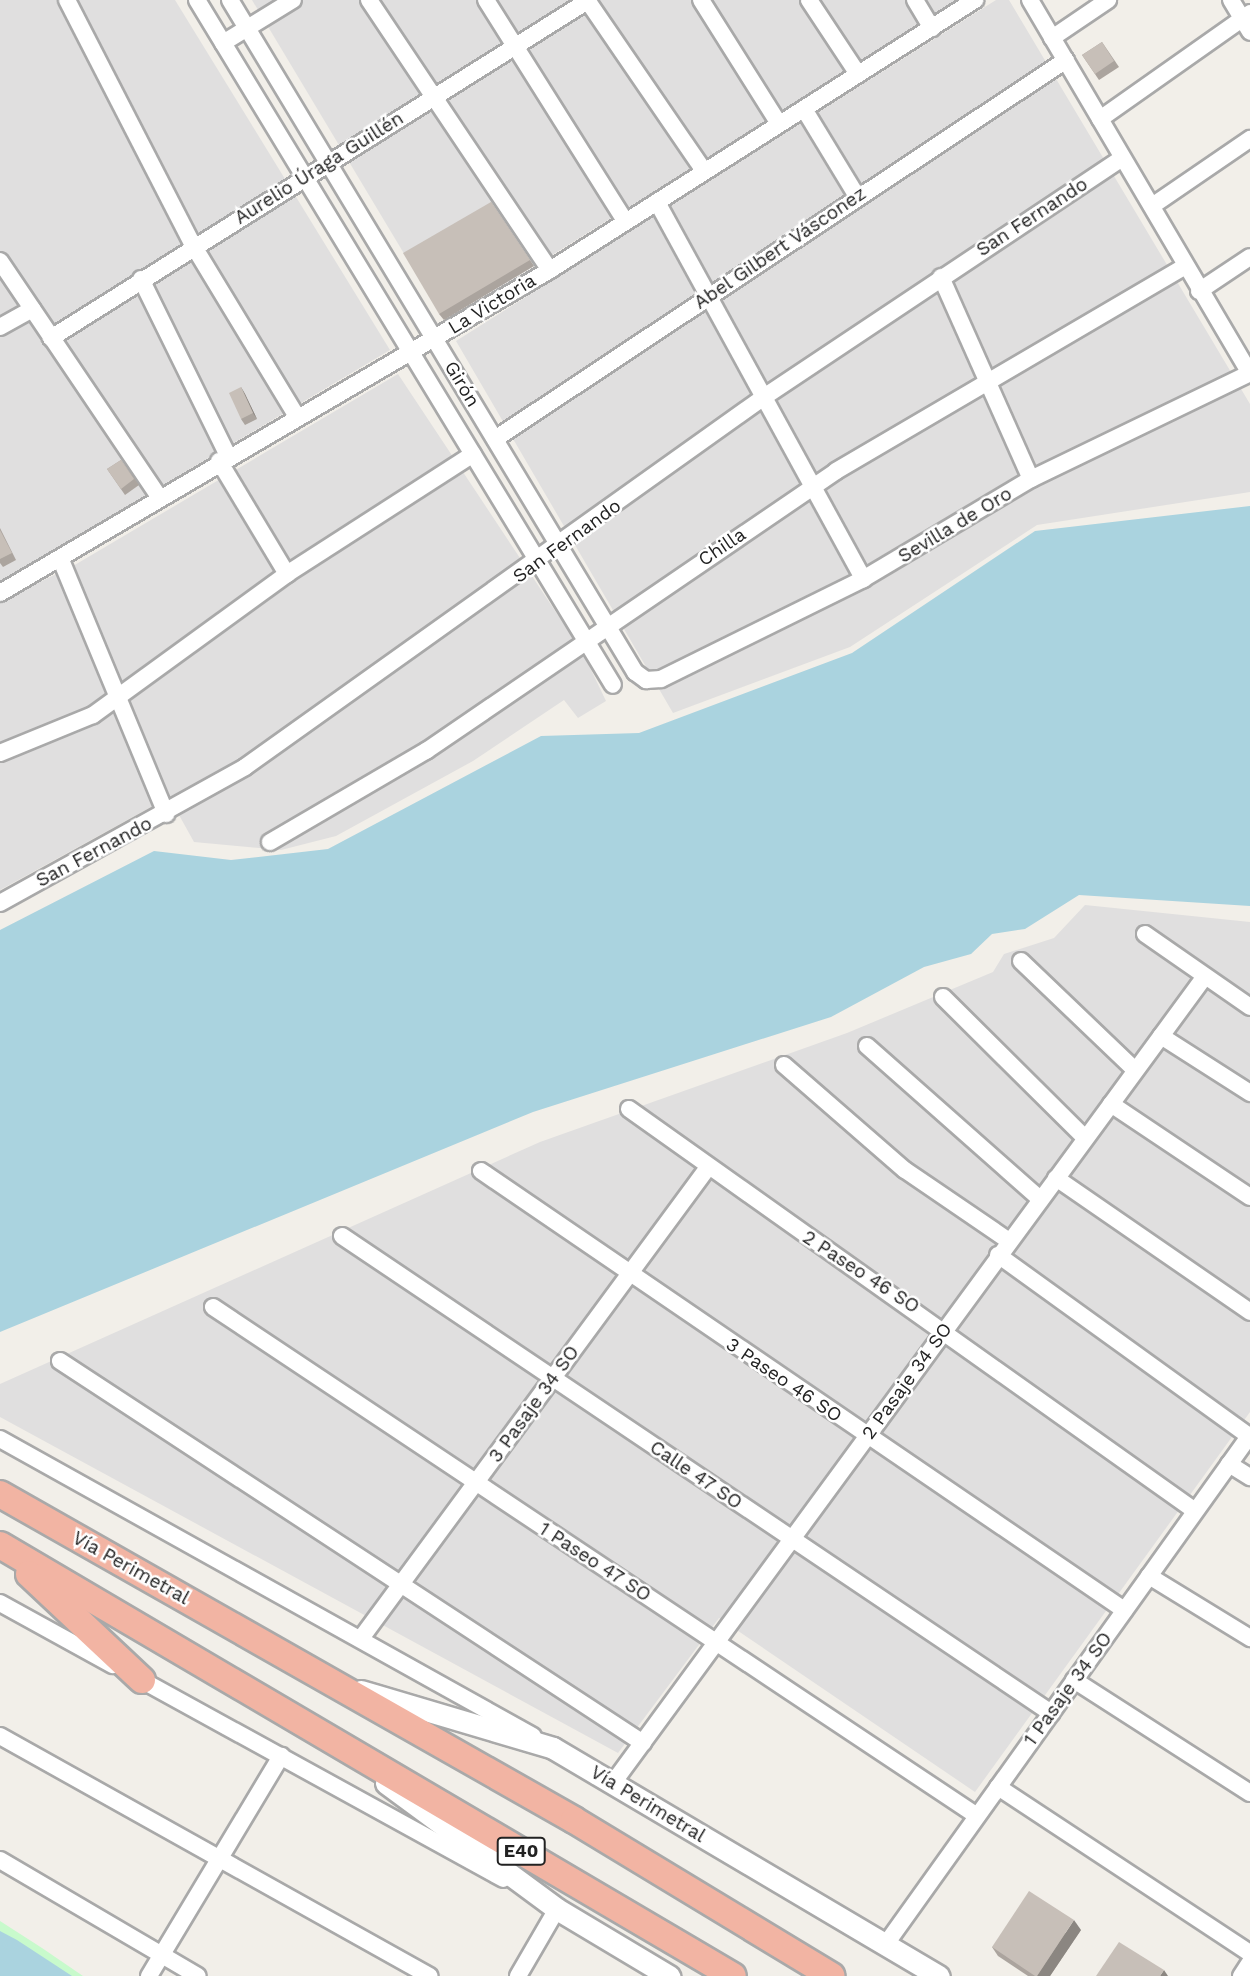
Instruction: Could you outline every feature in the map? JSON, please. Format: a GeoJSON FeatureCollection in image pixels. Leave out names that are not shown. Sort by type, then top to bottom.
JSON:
{"type":"FeatureCollection","features":[{"type":"Feature","properties":{"kind":"highway","name":"Vía Perimetral"},"geometry":{"type":"LineString","coordinates":[[0,1494],[335,1684],[832,1976]]}},
{"type":"Feature","properties":{"kind":"highway"},"geometry":{"type":"LineString","coordinates":[[0,1545],[142,1680]]}},
{"type":"Feature","properties":{"kind":"highway","name":"E40"},"geometry":{"type":"LineString","coordinates":[[0,1545],[733,1976]]}},
{"type":"Feature","properties":{"kind":"street"},"geometry":{"type":"LineString","coordinates":[[67,0],[193,245],[297,418]]}},
{"type":"Feature","properties":{"kind":"street","name":"Girón"},"geometry":{"type":"LineString","coordinates":[[197,0],[407,354],[473,453],[613,685]]}},
{"type":"Feature","properties":{"kind":"street","name":"Girón"},"geometry":{"type":"LineString","coordinates":[[230,0],[640,677],[661,679]]}},
{"type":"Feature","properties":{"kind":"street"},"geometry":{"type":"LineString","coordinates":[[223,43],[293,0]]}},
{"type":"Feature","properties":{"kind":"street"},"geometry":{"type":"LineString","coordinates":[[369,0],[550,270]]}},
{"type":"Feature","properties":{"kind":"street"},"geometry":{"type":"LineString","coordinates":[[486,0],[626,222]]}},
{"type":"Feature","properties":{"kind":"street"},"geometry":{"type":"LineString","coordinates":[[588,0],[704,171]]}},
{"type":"Feature","properties":{"kind":"street","name":"Aurelio Úraga Guillén"},"geometry":{"type":"LineString","coordinates":[[51,338],[193,245],[328,164],[588,0]]}},
{"type":"Feature","properties":{"kind":"street"},"geometry":{"type":"LineString","coordinates":[[701,0],[779,124]]}},
{"type":"Feature","properties":{"kind":"street"},"geometry":{"type":"LineString","coordinates":[[809,0],[858,74]]}},
{"type":"Feature","properties":{"kind":"street"},"geometry":{"type":"LineString","coordinates":[[915,0],[932,28]]}},
{"type":"Feature","properties":{"kind":"street","name":"La Victoria"},"geometry":{"type":"LineString","coordinates":[[1,592],[61,560],[224,459],[550,270],[975,0]]}},
{"type":"Feature","properties":{"kind":"street"},"geometry":{"type":"LineString","coordinates":[[1030,0],[1152,206],[1184,267],[1250,374]]}},
{"type":"Feature","properties":{"kind":"street"},"geometry":{"type":"LineString","coordinates":[[1052,38],[1108,0]]}},
{"type":"Feature","properties":{"kind":"street"},"geometry":{"type":"LineString","coordinates":[[1100,119],[1247,21],[1231,0]]}},
{"type":"Feature","properties":{"kind":"street","name":"Abel Gilbert Vásconez"},"geometry":{"type":"LineString","coordinates":[[495,439],[857,196],[1066,60]]}},
{"type":"Feature","properties":{"kind":"street"},"geometry":{"type":"LineString","coordinates":[[804,109],[857,196]]}},
{"type":"Feature","properties":{"kind":"street"},"geometry":{"type":"LineString","coordinates":[[1152,206],[1250,139]]}},
{"type":"Feature","properties":{"kind":"street","name":"San Fernando"},"geometry":{"type":"LineString","coordinates":[[0,903],[166,814],[257,759],[561,547],[764,397],[1122,158]]}},
{"type":"Feature","properties":{"kind":"street"},"geometry":{"type":"LineString","coordinates":[[657,202],[863,579]]}},
{"type":"Feature","properties":{"kind":"street"},"geometry":{"type":"LineString","coordinates":[[1199,291],[1250,257]]}},
{"type":"Feature","properties":{"kind":"street"},"geometry":{"type":"LineString","coordinates":[[0,261],[160,498]]}},
{"type":"Feature","properties":{"kind":"street","name":"Chilla"},"geometry":{"type":"LineString","coordinates":[[270,842],[425,751],[607,623],[814,485],[1184,267]]}},
{"type":"Feature","properties":{"kind":"street"},"geometry":{"type":"LineString","coordinates":[[941,277],[1031,479]]}},
{"type":"Feature","properties":{"kind":"street"},"geometry":{"type":"LineString","coordinates":[[141,279],[224,459],[287,574]]}},
{"type":"Feature","properties":{"kind":"street"},"geometry":{"type":"LineString","coordinates":[[0,327],[32,309]]}},
{"type":"Feature","properties":{"kind":"street","name":"Sevilla de Oro"},"geometry":{"type":"LineString","coordinates":[[661,679],[863,579],[1031,479],[1250,374]]}},
{"type":"Feature","properties":{"kind":"street"},"geometry":{"type":"LineString","coordinates":[[0,753],[119,697],[287,574],[473,453]]}},
{"type":"Feature","properties":{"kind":"street"},"geometry":{"type":"LineString","coordinates":[[61,560],[166,814]]}},
{"type":"Feature","properties":{"kind":"street"},"geometry":{"type":"LineString","coordinates":[[1144,934],[1203,979],[1250,1007]]}},
{"type":"Feature","properties":{"kind":"street"},"geometry":{"type":"LineString","coordinates":[[1021,961],[1135,1070]]}},
{"type":"Feature","properties":{"kind":"street","name":"2 Pasaje 34 SO"},"geometry":{"type":"LineString","coordinates":[[613,1783],[1203,979]]}},
{"type":"Feature","properties":{"kind":"street"},"geometry":{"type":"LineString","coordinates":[[943,997],[1085,1138]]}},
{"type":"Feature","properties":{"kind":"street"},"geometry":{"type":"LineString","coordinates":[[1161,1036],[1250,1093]]}},
{"type":"Feature","properties":{"kind":"street"},"geometry":{"type":"LineString","coordinates":[[867,1046],[1040,1199]]}},
{"type":"Feature","properties":{"kind":"street"},"geometry":{"type":"LineString","coordinates":[[784,1065],[905,1170],[1009,1241]]}},
{"type":"Feature","properties":{"kind":"street"},"geometry":{"type":"LineString","coordinates":[[1111,1104],[1250,1197]]}},
{"type":"Feature","properties":{"kind":"street","name":"2 Paseo 46 SO"},"geometry":{"type":"LineString","coordinates":[[629,1109],[706,1170],[945,1328],[1195,1511]]}},
{"type":"Feature","properties":{"kind":"street","name":"3 Pasaje 34 SO"},"geometry":{"type":"LineString","coordinates":[[362,1637],[706,1170]]}},
{"type":"Feature","properties":{"kind":"street","name":"3 Paseo 46 SO"},"geometry":{"type":"LineString","coordinates":[[481,1171],[629,1275],[1124,1610]]}},
{"type":"Feature","properties":{"kind":"street"},"geometry":{"type":"LineString","coordinates":[[1056,1178],[1250,1312]]}},
{"type":"Feature","properties":{"kind":"street","name":"Calle 47 SO"},"geometry":{"type":"LineString","coordinates":[[342,1236],[1051,1713]]}},
{"type":"Feature","properties":{"kind":"street"},"geometry":{"type":"LineString","coordinates":[[998,1255],[1250,1435]]}},
{"type":"Feature","properties":{"kind":"street","name":"1 Paseo 47 SO"},"geometry":{"type":"LineString","coordinates":[[213,1307],[977,1816]]}},
{"type":"Feature","properties":{"kind":"street"},"geometry":{"type":"LineString","coordinates":[[60,1361],[399,1587],[643,1742]]}},
{"type":"Feature","properties":{"kind":"street","name":"1 Pasaje 34 SO"},"geometry":{"type":"LineString","coordinates":[[886,1944],[1250,1435]]}},
{"type":"Feature","properties":{"kind":"street"},"geometry":{"type":"LineString","coordinates":[[0,1439],[362,1637],[553,1748]]}},
{"type":"Feature","properties":{"kind":"street"},"geometry":{"type":"LineString","coordinates":[[1229,1464],[1250,1477]]}},
{"type":"Feature","properties":{"kind":"street"},"geometry":{"type":"LineString","coordinates":[[1149,1576],[1250,1638]]}},
{"type":"Feature","properties":{"kind":"street"},"geometry":{"type":"LineString","coordinates":[[0,1603],[557,1909],[518,1976]]}},
{"type":"Feature","properties":{"kind":"street"},"geometry":{"type":"LineString","coordinates":[[1074,1680],[1250,1793]]}},
{"type":"Feature","properties":{"kind":"street","name":"Vía Perimetral"},"geometry":{"type":"LineString","coordinates":[[335,1684],[553,1748],[939,1976]]}},
{"type":"Feature","properties":{"kind":"street","name":"E40"},"geometry":{"type":"LineString","coordinates":[[309,1725],[557,1909],[668,1976]]}},
{"type":"Feature","properties":{"kind":"street"},"geometry":{"type":"LineString","coordinates":[[0,1736],[429,1976]]}},
{"type":"Feature","properties":{"kind":"street"},"geometry":{"type":"LineString","coordinates":[[149,1976],[281,1756]]}},
{"type":"Feature","properties":{"kind":"street"},"geometry":{"type":"LineString","coordinates":[[998,1787],[1250,1953]]}},
{"type":"Feature","properties":{"kind":"street"},"geometry":{"type":"LineString","coordinates":[[0,1860],[198,1976]]}},
{"type":"Feature","properties":{"kind":"street"},"geometry":{"type":"LineString","coordinates":[[1241,1976],[1250,1962]]}},
{"type":"Feature","properties":{"kind":"shaded area"},"geometry":{"type":"Polygon","coordinates":[[[0,0],[175,0],[390,350],[0,582],[0,0]]]}},
{"type":"Feature","properties":{"kind":"shaded area"},"geometry":{"type":"Polygon","coordinates":[[[252,0],[960,0],[445,322],[252,0]]]}},
{"type":"Feature","properties":{"kind":"shaded area"},"geometry":{"type":"Polygon","coordinates":[[[996,0],[1009,0],[1250,404],[1250,492],[1037,525],[850,647],[673,713],[456,341],[996,0]]]}},
{"type":"Feature","properties":{"kind":"shaded area"},"geometry":{"type":"Polygon","coordinates":[[[398,374],[583,653],[606,701],[578,718],[564,700],[473,761],[336,836],[281,850],[194,842],[169,797],[0,890],[0,601],[73,566],[398,374]]]}},
{"type":"Feature","properties":{"kind":"shaded area"},"geometry":{"type":"Polygon","coordinates":[[[1085,905],[1250,922],[1250,1412],[975,1792],[719,1618],[618,1753],[0,1417],[0,1384],[540,1142],[847,1033],[993,972],[1004,954],[1054,938],[1085,905]]]}},
{"type":"Feature","properties":{"kind":"green space"},"geometry":{"type":"Polygon","coordinates":[[[0,1921],[83,1976],[30,1976],[0,1954],[0,1921]]]}},
{"type":"Feature","properties":{"kind":"water"},"geometry":{"type":"Polygon","coordinates":[[[1250,506],[1250,906],[1079,895],[1025,929],[992,934],[971,954],[924,967],[831,1017],[533,1112],[0,1332],[0,930],[154,851],[231,860],[328,849],[541,736],[639,733],[852,653],[1035,531],[1250,506]]]}},
{"type":"Feature","properties":{"kind":"water"},"geometry":{"type":"Polygon","coordinates":[[[0,1931],[17,1940],[72,1976],[0,1976],[0,1931]]]}},
{"type":"Feature","properties":{"kind":"building"},"geometry":{"type":"Polygon","coordinates":[[[1102,42],[1114,61],[1095,74],[1082,55],[1102,42]]]}},
{"type":"Feature","properties":{"kind":"building"},"geometry":{"type":"Polygon","coordinates":[[[491,202],[530,260],[439,314],[403,253],[491,202]]]}},
{"type":"Feature","properties":{"kind":"building"},"geometry":{"type":"Polygon","coordinates":[[[241,387],[253,413],[241,419],[229,393],[241,387]]]}},
{"type":"Feature","properties":{"kind":"building"},"geometry":{"type":"Polygon","coordinates":[[[121,460],[134,479],[121,489],[107,469],[121,460]]]}},
{"type":"Feature","properties":{"kind":"building"},"geometry":{"type":"Polygon","coordinates":[[[0,530],[12,553],[0,559],[0,530]]]}},
{"type":"Feature","properties":{"kind":"building"},"geometry":{"type":"Polygon","coordinates":[[[1029,1891],[1074,1920],[1037,1976],[992,1947],[1029,1891]]]}},
{"type":"Feature","properties":{"kind":"building"},"geometry":{"type":"Polygon","coordinates":[[[1119,1942],[1164,1970],[1160,1976],[1096,1976],[1119,1942]]]}}]}
